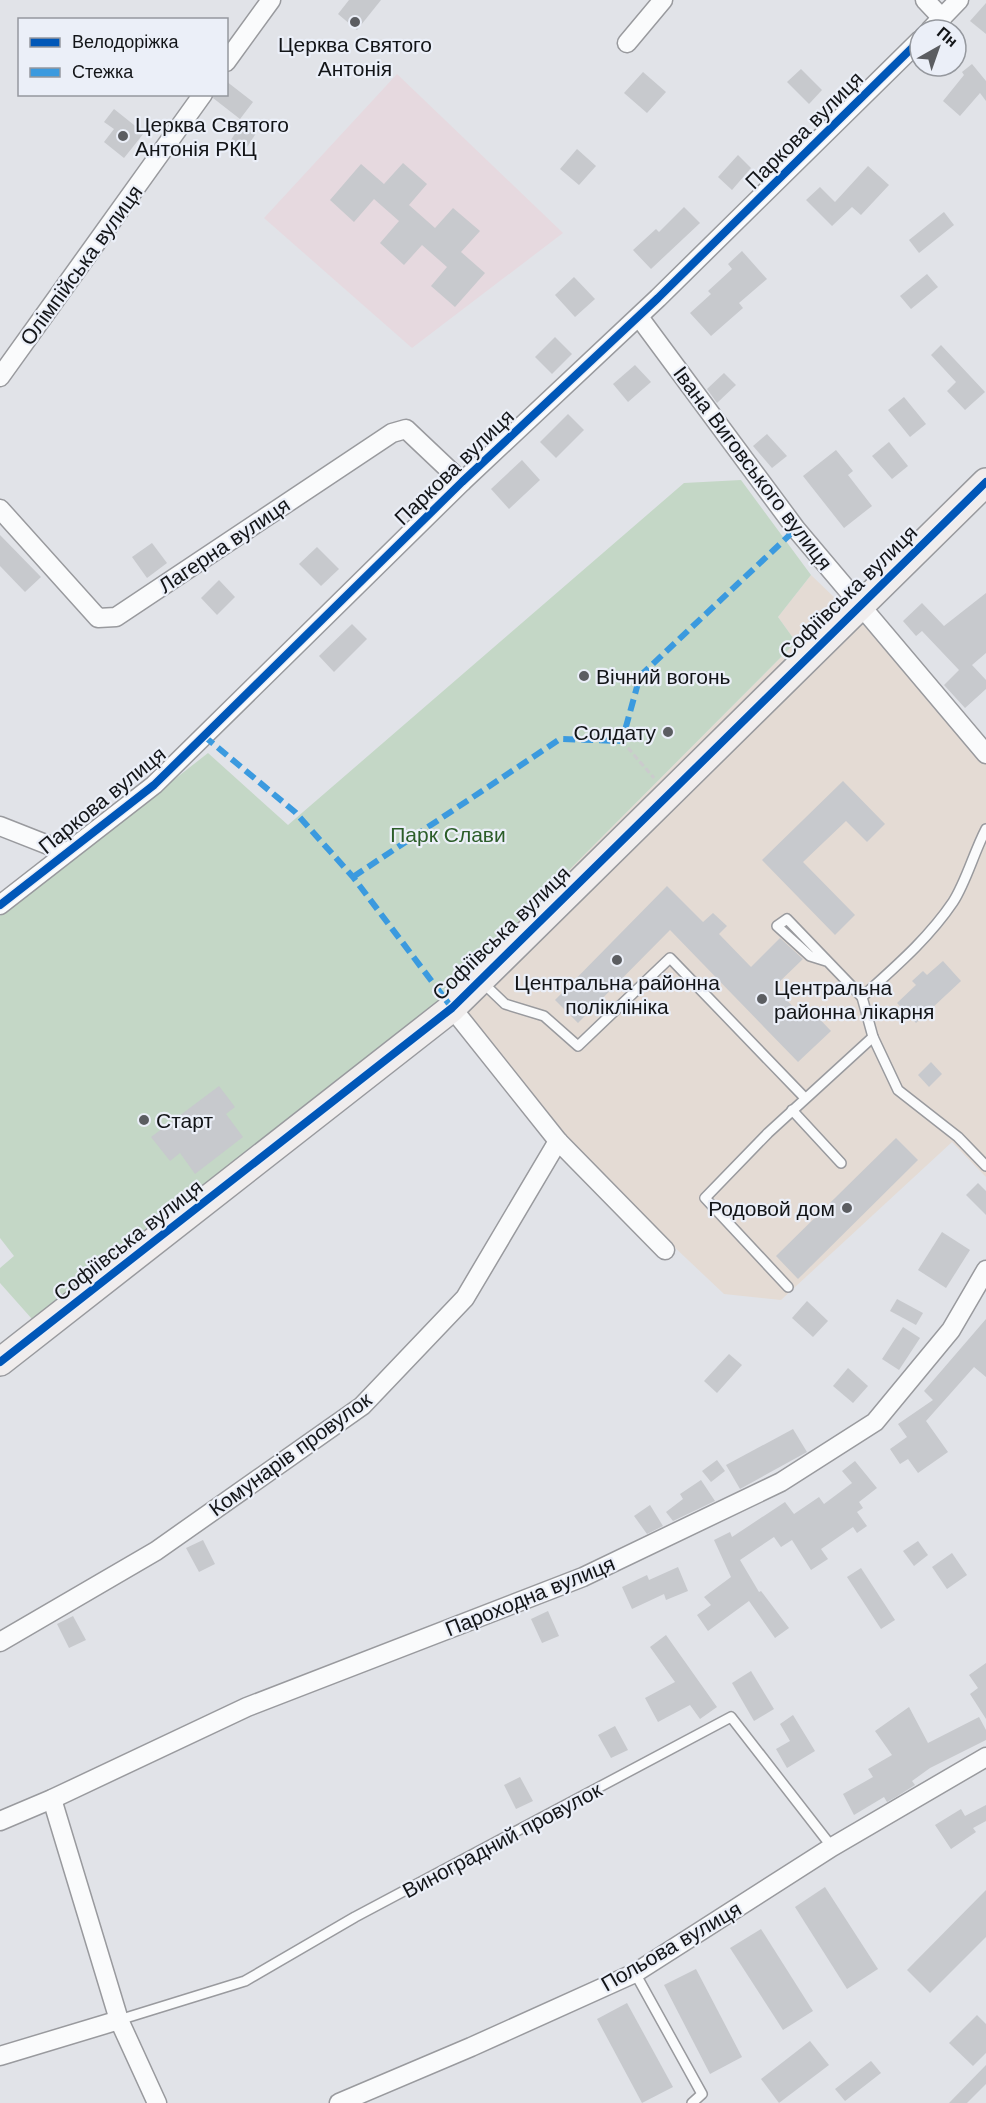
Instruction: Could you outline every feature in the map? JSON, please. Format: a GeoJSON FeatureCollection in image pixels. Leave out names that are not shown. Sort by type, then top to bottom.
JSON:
{"type":"FeatureCollection","features":[{"type":"Feature","properties":{"kind":"street"},"geometry":{"type":"LineString","coordinates":[[228,59],[271,0]]}},
{"type":"Feature","properties":{"kind":"street"},"geometry":{"type":"LineString","coordinates":[[627,44],[663,0]]}},
{"type":"Feature","properties":{"kind":"street"},"geometry":{"type":"LineString","coordinates":[[925,0],[933,18]]}},
{"type":"Feature","properties":{"kind":"street"},"geometry":{"type":"LineString","coordinates":[[942,18],[959,0]]}},
{"type":"Feature","properties":{"kind":"street","name":"Паркова вулиця"},"geometry":{"type":"LineString","coordinates":[[0,905],[154,785],[462,482],[639,317],[908,52]]}},
{"type":"Feature","properties":{"kind":"street","name":"Олімпійська вулиця"},"geometry":{"type":"LineString","coordinates":[[0,377],[202,96]]}},
{"type":"Feature","properties":{"kind":"street","name":"Івана Виговського вулиця"},"geometry":{"type":"LineString","coordinates":[[639,317],[796,529],[986,754]]}},
{"type":"Feature","properties":{"kind":"street","name":"Лагерна вулиця"},"geometry":{"type":"LineString","coordinates":[[0,509],[98,618],[116,616],[392,433],[406,429],[462,482]]}},
{"type":"Feature","properties":{"kind":"street","name":"Софіївська вулиця"},"geometry":{"type":"LineString","coordinates":[[0,1362],[452,1008],[986,482]]}},
{"type":"Feature","properties":{"kind":"street"},"geometry":{"type":"LineString","coordinates":[[0,826],[66,852]]}},
{"type":"Feature","properties":{"kind":"street"},"geometry":{"type":"LineString","coordinates":[[452,1008],[558,1141],[665,1250]]}},
{"type":"Feature","properties":{"kind":"street","name":"Комунарів провулок"},"geometry":{"type":"LineString","coordinates":[[0,1642],[156,1551],[362,1406],[465,1298],[558,1141]]}},
{"type":"Feature","properties":{"kind":"street","name":"Пароходна вулиця"},"geometry":{"type":"LineString","coordinates":[[0,1821],[52,1799],[247,1707],[583,1577],[782,1482],[875,1422],[951,1330],[986,1270]]}},
{"type":"Feature","properties":{"kind":"street","name":"Польова вулиця"},"geometry":{"type":"LineString","coordinates":[[339,2103],[471,2047],[635,1972],[832,1847],[986,1757]]}},
{"type":"Feature","properties":{"kind":"street"},"geometry":{"type":"LineString","coordinates":[[52,1799],[119,2020],[157,2103]]}},
{"type":"Feature","properties":{"kind":"street"},"geometry":{"type":"LineString","coordinates":[[0,2056],[119,2020]]}},
{"type":"Feature","properties":{"kind":"lane"},"geometry":{"type":"LineString","coordinates":[[862,997],[918,946],[954,900],[973,852],[986,829]]}},
{"type":"Feature","properties":{"kind":"lane"},"geometry":{"type":"LineString","coordinates":[[826,961],[810,956],[777,926],[787,919],[862,997],[873,1037],[898,1090],[958,1137],[986,1166]]}},
{"type":"Feature","properties":{"kind":"lane"},"geometry":{"type":"LineString","coordinates":[[481,980],[505,1004],[544,1016],[578,1046],[670,958],[805,1098]]}},
{"type":"Feature","properties":{"kind":"lane"},"geometry":{"type":"LineString","coordinates":[[788,1287],[705,1198],[792,1110],[873,1037]]}},
{"type":"Feature","properties":{"kind":"lane"},"geometry":{"type":"LineString","coordinates":[[792,1110],[841,1163]]}},
{"type":"Feature","properties":{"kind":"lane","name":"Виноградний провулок"},"geometry":{"type":"LineString","coordinates":[[119,2020],[245,1981],[355,1917],[731,1717],[832,1847]]}},
{"type":"Feature","properties":{"kind":"lane"},"geometry":{"type":"LineString","coordinates":[[635,1972],[702,2094],[692,2103]]}},
{"type":"Feature","properties":{"kind":"path"},"geometry":{"type":"LineString","coordinates":[[622,741],[668,794]]}},
{"type":"Feature","properties":{"kind":"shaded area"},"geometry":{"type":"Polygon","coordinates":[[[397,74],[563,233],[412,348],[264,218],[397,74]]]}},
{"type":"Feature","properties":{"kind":"shaded area"},"geometry":{"type":"Polygon","coordinates":[[[811,575],[986,743],[986,1177],[952,1142],[781,1300],[724,1294],[651,1225],[439,1001],[796,642],[778,617],[811,575]]]}},
{"type":"Feature","properties":{"kind":"green space","name":"Парк Слави"},"geometry":{"type":"Polygon","coordinates":[[[741,480],[811,575],[778,617],[796,642],[439,1001],[32,1319],[0,1283],[0,1268],[14,1256],[0,1238],[0,916],[208,753],[288,825],[684,483],[741,480]]]}},
{"type":"Feature","properties":{"kind":"building","name":"Церква Святого Антонія"},"geometry":{"type":"Polygon","coordinates":[[[349,0],[381,0],[357,30],[338,14],[349,0]]]}},
{"type":"Feature","properties":{"kind":"building"},"geometry":{"type":"Polygon","coordinates":[[[986,3],[986,34],[970,21],[986,3]]]}},
{"type":"Feature","properties":{"kind":"building"},"geometry":{"type":"Polygon","coordinates":[[[972,64],[986,81],[986,101],[980,93],[960,116],[943,101],[962,78],[968,78],[968,67],[972,64]]]}},
{"type":"Feature","properties":{"kind":"building"},"geometry":{"type":"Polygon","coordinates":[[[801,69],[822,90],[809,104],[787,82],[801,69]]]}},
{"type":"Feature","properties":{"kind":"building"},"geometry":{"type":"Polygon","coordinates":[[[643,72],[666,92],[647,113],[624,93],[643,72]]]}},
{"type":"Feature","properties":{"kind":"building"},"geometry":{"type":"Polygon","coordinates":[[[228,83],[253,102],[240,119],[213,98],[214,96],[228,96],[228,83]]]}},
{"type":"Feature","properties":{"kind":"building"},"geometry":{"type":"Polygon","coordinates":[[[114,109],[144,133],[124,158],[104,142],[114,129],[104,122],[114,109]]]}},
{"type":"Feature","properties":{"kind":"building"},"geometry":{"type":"Polygon","coordinates":[[[243,121],[258,130],[244,152],[229,143],[243,121]]]}},
{"type":"Feature","properties":{"kind":"building"},"geometry":{"type":"Polygon","coordinates":[[[577,149],[596,166],[579,185],[560,169],[577,149]]]}},
{"type":"Feature","properties":{"kind":"building"},"geometry":{"type":"Polygon","coordinates":[[[738,155],[751,168],[732,190],[718,177],[738,155]]]}},
{"type":"Feature","properties":{"kind":"building"},"geometry":{"type":"Polygon","coordinates":[[[403,163],[427,184],[409,205],[435,228],[453,208],[480,231],[461,252],[485,273],[455,307],[431,286],[447,267],[422,245],[404,265],[380,243],[399,221],[374,199],[354,222],[330,200],[361,164],[384,184],[403,163]]]}},
{"type":"Feature","properties":{"kind":"building"},"geometry":{"type":"Polygon","coordinates":[[[868,166],[889,185],[861,215],[852,207],[832,226],[806,200],[820,187],[835,202],[868,166]]]}},
{"type":"Feature","properties":{"kind":"building"},"geometry":{"type":"Polygon","coordinates":[[[684,207],[700,223],[651,269],[633,250],[656,229],[659,232],[684,207]]]}},
{"type":"Feature","properties":{"kind":"building"},"geometry":{"type":"Polygon","coordinates":[[[944,212],[954,225],[919,253],[909,240],[944,212]]]}},
{"type":"Feature","properties":{"kind":"building"},"geometry":{"type":"Polygon","coordinates":[[[742,251],[767,279],[739,303],[743,308],[711,336],[690,313],[711,294],[708,291],[732,269],[728,264],[742,251]]]}},
{"type":"Feature","properties":{"kind":"building"},"geometry":{"type":"Polygon","coordinates":[[[927,274],[938,287],[911,309],[900,296],[927,274]]]}},
{"type":"Feature","properties":{"kind":"building"},"geometry":{"type":"Polygon","coordinates":[[[574,277],[595,299],[575,317],[555,295],[574,277]]]}},
{"type":"Feature","properties":{"kind":"building"},"geometry":{"type":"Polygon","coordinates":[[[555,337],[572,354],[552,374],[535,357],[555,337]]]}},
{"type":"Feature","properties":{"kind":"building"},"geometry":{"type":"Polygon","coordinates":[[[941,345],[985,392],[965,410],[947,391],[956,382],[931,355],[941,345]]]}},
{"type":"Feature","properties":{"kind":"building"},"geometry":{"type":"Polygon","coordinates":[[[635,365],[651,382],[628,402],[613,384],[635,365]]]}},
{"type":"Feature","properties":{"kind":"building"},"geometry":{"type":"Polygon","coordinates":[[[724,373],[736,385],[717,403],[707,389],[724,373]]]}},
{"type":"Feature","properties":{"kind":"building"},"geometry":{"type":"Polygon","coordinates":[[[904,397],[926,424],[910,437],[888,410],[904,397]]]}},
{"type":"Feature","properties":{"kind":"building"},"geometry":{"type":"Polygon","coordinates":[[[568,414],[584,430],[556,458],[540,442],[568,414]]]}},
{"type":"Feature","properties":{"kind":"building"},"geometry":{"type":"Polygon","coordinates":[[[767,434],[787,456],[772,468],[753,446],[767,434]]]}},
{"type":"Feature","properties":{"kind":"building"},"geometry":{"type":"Polygon","coordinates":[[[889,442],[908,466],[892,479],[872,456],[889,442]]]}},
{"type":"Feature","properties":{"kind":"building"},"geometry":{"type":"Polygon","coordinates":[[[836,450],[853,471],[848,475],[872,506],[844,528],[803,476],[836,450]]]}},
{"type":"Feature","properties":{"kind":"building"},"geometry":{"type":"Polygon","coordinates":[[[522,460],[540,480],[509,509],[491,489],[522,460]]]}},
{"type":"Feature","properties":{"kind":"building"},"geometry":{"type":"Polygon","coordinates":[[[0,535],[41,577],[25,592],[0,566],[0,535]]]}},
{"type":"Feature","properties":{"kind":"building"},"geometry":{"type":"Polygon","coordinates":[[[152,543],[167,563],[147,578],[132,557],[152,543]]]}},
{"type":"Feature","properties":{"kind":"building"},"geometry":{"type":"Polygon","coordinates":[[[317,547],[339,569],[321,586],[299,564],[317,547]]]}},
{"type":"Feature","properties":{"kind":"building"},"geometry":{"type":"Polygon","coordinates":[[[219,580],[235,597],[217,615],[201,598],[219,580]]]}},
{"type":"Feature","properties":{"kind":"building"},"geometry":{"type":"Polygon","coordinates":[[[986,593],[986,653],[972,665],[986,680],[986,689],[965,708],[944,685],[959,670],[922,631],[916,636],[903,621],[922,603],[944,626],[986,593]]]}},
{"type":"Feature","properties":{"kind":"building"},"geometry":{"type":"Polygon","coordinates":[[[352,624],[367,639],[334,672],[319,656],[352,624]]]}},
{"type":"Feature","properties":{"kind":"building"},"geometry":{"type":"Polygon","coordinates":[[[843,781],[885,824],[867,842],[846,821],[803,862],[855,915],[835,935],[762,860],[843,781]]]}},
{"type":"Feature","properties":{"kind":"building"},"geometry":{"type":"Polygon","coordinates":[[[667,886],[703,922],[713,913],[727,926],[719,934],[751,967],[780,938],[803,959],[774,987],[804,1018],[812,1011],[831,1031],[798,1062],[670,930],[578,1023],[555,1000],[667,886]]]}},
{"type":"Feature","properties":{"kind":"building"},"geometry":{"type":"Polygon","coordinates":[[[943,961],[961,981],[916,1023],[897,1003],[916,985],[912,981],[923,971],[927,975],[943,961]]]}},
{"type":"Feature","properties":{"kind":"building"},"geometry":{"type":"Polygon","coordinates":[[[931,1062],[942,1074],[929,1087],[918,1075],[931,1062]]]}},
{"type":"Feature","properties":{"kind":"building"},"geometry":{"type":"Polygon","coordinates":[[[219,1086],[235,1107],[226,1114],[243,1137],[195,1174],[180,1153],[170,1161],[151,1137],[219,1086]]]}},
{"type":"Feature","properties":{"kind":"building","name":"Родовой дом"},"geometry":{"type":"Polygon","coordinates":[[[896,1138],[918,1160],[798,1279],[776,1256],[896,1138]]]}},
{"type":"Feature","properties":{"kind":"building"},"geometry":{"type":"Polygon","coordinates":[[[978,1183],[986,1191],[986,1215],[966,1195],[978,1183]]]}},
{"type":"Feature","properties":{"kind":"building"},"geometry":{"type":"Polygon","coordinates":[[[942,1232],[970,1250],[946,1288],[918,1270],[942,1232]]]}},
{"type":"Feature","properties":{"kind":"building"},"geometry":{"type":"Polygon","coordinates":[[[897,1299],[923,1313],[916,1325],[890,1311],[897,1299]]]}},
{"type":"Feature","properties":{"kind":"building"},"geometry":{"type":"Polygon","coordinates":[[[807,1301],[828,1321],[813,1337],[792,1318],[807,1301]]]}},
{"type":"Feature","properties":{"kind":"building"},"geometry":{"type":"Polygon","coordinates":[[[986,1319],[986,1377],[974,1367],[926,1421],[948,1452],[918,1473],[908,1459],[900,1464],[890,1449],[907,1437],[898,1424],[933,1400],[924,1391],[986,1319]]]}},
{"type":"Feature","properties":{"kind":"building"},"geometry":{"type":"Polygon","coordinates":[[[903,1327],[920,1338],[899,1370],[882,1359],[903,1327]]]}},
{"type":"Feature","properties":{"kind":"building"},"geometry":{"type":"Polygon","coordinates":[[[729,1354],[742,1365],[717,1393],[704,1381],[729,1354]]]}},
{"type":"Feature","properties":{"kind":"building"},"geometry":{"type":"Polygon","coordinates":[[[848,1368],[868,1386],[853,1403],[833,1386],[848,1368]]]}},
{"type":"Feature","properties":{"kind":"building"},"geometry":{"type":"Polygon","coordinates":[[[793,1429],[807,1452],[740,1489],[726,1465],[793,1429]]]}},
{"type":"Feature","properties":{"kind":"building"},"geometry":{"type":"Polygon","coordinates":[[[717,1460],[725,1471],[711,1482],[702,1471],[717,1460]]]}},
{"type":"Feature","properties":{"kind":"building"},"geometry":{"type":"Polygon","coordinates":[[[855,1461],[877,1488],[859,1502],[863,1508],[857,1512],[867,1526],[857,1533],[853,1527],[821,1549],[828,1559],[811,1570],[792,1540],[781,1547],[774,1537],[740,1560],[759,1592],[761,1591],[789,1628],[775,1638],[749,1601],[708,1631],[697,1615],[711,1605],[704,1597],[731,1577],[714,1540],[730,1532],[732,1537],[785,1502],[794,1514],[819,1497],[824,1504],[852,1483],[842,1471],[855,1461]]]}},
{"type":"Feature","properties":{"kind":"building"},"geometry":{"type":"Polygon","coordinates":[[[701,1480],[715,1501],[673,1521],[666,1512],[683,1499],[680,1494],[701,1480]]]}},
{"type":"Feature","properties":{"kind":"building"},"geometry":{"type":"Polygon","coordinates":[[[650,1505],[663,1526],[647,1534],[634,1516],[650,1505]]]}},
{"type":"Feature","properties":{"kind":"building"},"geometry":{"type":"Polygon","coordinates":[[[203,1540],[215,1564],[199,1572],[186,1548],[203,1540]]]}},
{"type":"Feature","properties":{"kind":"building"},"geometry":{"type":"Polygon","coordinates":[[[918,1541],[928,1555],[914,1566],[903,1551],[918,1541]]]}},
{"type":"Feature","properties":{"kind":"building"},"geometry":{"type":"Polygon","coordinates":[[[952,1553],[967,1575],[947,1589],[932,1567],[952,1553]]]}},
{"type":"Feature","properties":{"kind":"building"},"geometry":{"type":"Polygon","coordinates":[[[678,1567],[688,1591],[666,1600],[664,1594],[632,1609],[622,1587],[647,1575],[649,1580],[678,1567]]]}},
{"type":"Feature","properties":{"kind":"building"},"geometry":{"type":"Polygon","coordinates":[[[861,1568],[895,1620],[881,1629],[847,1577],[861,1568]]]}},
{"type":"Feature","properties":{"kind":"building"},"geometry":{"type":"Polygon","coordinates":[[[548,1611],[559,1636],[542,1643],[531,1619],[548,1611]]]}},
{"type":"Feature","properties":{"kind":"building"},"geometry":{"type":"Polygon","coordinates":[[[73,1616],[86,1640],[69,1648],[57,1624],[73,1616]]]}},
{"type":"Feature","properties":{"kind":"building"},"geometry":{"type":"Polygon","coordinates":[[[666,1635],[717,1707],[700,1719],[690,1705],[658,1722],[645,1698],[675,1682],[650,1647],[666,1635]]]}},
{"type":"Feature","properties":{"kind":"building"},"geometry":{"type":"Polygon","coordinates":[[[986,1663],[986,1719],[970,1694],[978,1688],[969,1675],[986,1663]]]}},
{"type":"Feature","properties":{"kind":"building"},"geometry":{"type":"Polygon","coordinates":[[[751,1671],[774,1709],[754,1721],[732,1683],[751,1671]]]}},
{"type":"Feature","properties":{"kind":"building"},"geometry":{"type":"Polygon","coordinates":[[[909,1707],[928,1743],[979,1717],[986,1730],[986,1740],[930,1768],[912,1781],[915,1785],[896,1797],[887,1802],[884,1797],[854,1815],[843,1794],[873,1777],[868,1769],[892,1755],[875,1731],[909,1707]]]}},
{"type":"Feature","properties":{"kind":"building"},"geometry":{"type":"Polygon","coordinates":[[[793,1715],[815,1751],[787,1768],[776,1749],[790,1741],[780,1724],[793,1715]]]}},
{"type":"Feature","properties":{"kind":"building"},"geometry":{"type":"Polygon","coordinates":[[[615,1726],[628,1750],[611,1758],[598,1735],[615,1726]]]}},
{"type":"Feature","properties":{"kind":"building"},"geometry":{"type":"Polygon","coordinates":[[[520,1777],[533,1801],[516,1809],[504,1785],[520,1777]]]}},
{"type":"Feature","properties":{"kind":"building"},"geometry":{"type":"Polygon","coordinates":[[[986,1805],[986,1821],[973,1828],[976,1832],[951,1849],[935,1825],[961,1809],[965,1816],[986,1805]]]}},
{"type":"Feature","properties":{"kind":"building"},"geometry":{"type":"Polygon","coordinates":[[[825,1887],[878,1969],[847,1989],[795,1907],[825,1887]]]}},
{"type":"Feature","properties":{"kind":"building"},"geometry":{"type":"Polygon","coordinates":[[[986,1890],[986,1937],[930,1993],[907,1970],[986,1890]]]}},
{"type":"Feature","properties":{"kind":"building"},"geometry":{"type":"Polygon","coordinates":[[[761,1929],[813,2011],[783,2030],[730,1948],[761,1929]]]}},
{"type":"Feature","properties":{"kind":"building"},"geometry":{"type":"Polygon","coordinates":[[[696,1969],[742,2057],[710,2074],[664,1985],[696,1969]]]}},
{"type":"Feature","properties":{"kind":"building"},"geometry":{"type":"Polygon","coordinates":[[[627,2003],[673,2087],[642,2103],[597,2019],[627,2003]]]}},
{"type":"Feature","properties":{"kind":"building"},"geometry":{"type":"Polygon","coordinates":[[[977,2015],[986,2024],[986,2053],[973,2066],[949,2043],[977,2015]]]}},
{"type":"Feature","properties":{"kind":"building"},"geometry":{"type":"Polygon","coordinates":[[[810,2041],[829,2065],[779,2103],[761,2079],[810,2041]]]}},
{"type":"Feature","properties":{"kind":"building"},"geometry":{"type":"Polygon","coordinates":[[[871,2061],[881,2073],[845,2101],[835,2089],[871,2061]]]}},
{"type":"Feature","properties":{"kind":"building"},"geometry":{"type":"Polygon","coordinates":[[[986,2065],[986,2084],[967,2103],[949,2103],[986,2065]]]}},
{"type":"Feature","properties":{"kind":"marked path"},"geometry":{"type":"LineString","coordinates":[[353,877],[560,739],[622,741],[640,676],[796,529]]}},
{"type":"Feature","properties":{"kind":"marked path"},"geometry":{"type":"LineString","coordinates":[[204,736],[295,812],[353,877],[452,1008]]}},
{"type":"Feature","properties":{"kind":"cycle path"},"geometry":{"type":"LineString","coordinates":[[0,905],[154,785],[462,482],[658,298],[908,52]]}},
{"type":"Feature","properties":{"kind":"cycle path"},"geometry":{"type":"LineString","coordinates":[[0,1362],[452,1008],[986,482]]}},
{"type":"Feature","properties":{"kind":"place","name":"Церква Святого Антонія"},"geometry":{"type":"Point","coordinates":[355,22]}},
{"type":"Feature","properties":{"kind":"place","name":"Церква Святого Антонія РКЦ"},"geometry":{"type":"Point","coordinates":[123,136]}},
{"type":"Feature","properties":{"kind":"place","name":"Вічний вогонь"},"geometry":{"type":"Point","coordinates":[584,676]}},
{"type":"Feature","properties":{"kind":"place","name":"Солдату"},"geometry":{"type":"Point","coordinates":[668,732]}},
{"type":"Feature","properties":{"kind":"place","name":"Центральна районна поліклініка"},"geometry":{"type":"Point","coordinates":[617,960]}},
{"type":"Feature","properties":{"kind":"place","name":"Центральна районна лікарня"},"geometry":{"type":"Point","coordinates":[762,999]}},
{"type":"Feature","properties":{"kind":"place","name":"Старт"},"geometry":{"type":"Point","coordinates":[144,1120]}},
{"type":"Feature","properties":{"kind":"place","name":"Родовой дом"},"geometry":{"type":"Point","coordinates":[847,1208]}}]}
